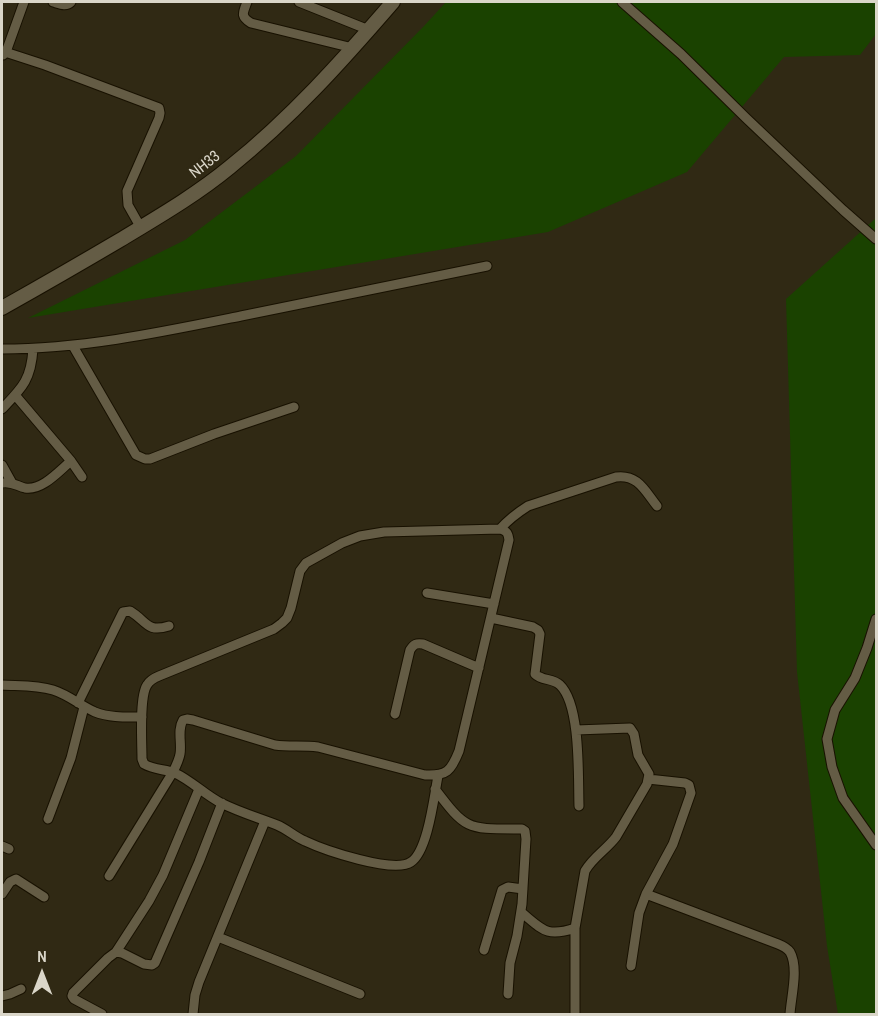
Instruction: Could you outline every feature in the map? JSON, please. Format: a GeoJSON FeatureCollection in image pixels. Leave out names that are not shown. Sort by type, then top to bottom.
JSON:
{"type":"FeatureCollection","features":[{"type":"Feature","properties":{"kind":"main road","name":"NH33"},"geometry":{"type":"LineString","coordinates":[[2,308],[141,228],[229,168],[304,100],[393,2]]}},
{"type":"Feature","properties":{"kind":"street"},"geometry":{"type":"LineString","coordinates":[[24,2],[3,53],[93,82],[159,108],[159,118],[127,191],[128,205],[141,228]]}},
{"type":"Feature","properties":{"kind":"street"},"geometry":{"type":"LineString","coordinates":[[53,2],[62,5],[72,2]]}},
{"type":"Feature","properties":{"kind":"street"},"geometry":{"type":"LineString","coordinates":[[247,2],[243,15],[251,23],[353,48]]}},
{"type":"Feature","properties":{"kind":"street"},"geometry":{"type":"LineString","coordinates":[[302,2],[369,30]]}},
{"type":"Feature","properties":{"kind":"street"},"geometry":{"type":"LineString","coordinates":[[622,2],[681,54],[876,239]]}},
{"type":"Feature","properties":{"kind":"street"},"geometry":{"type":"LineString","coordinates":[[2,349],[73,346],[173,329],[487,266]]}},
{"type":"Feature","properties":{"kind":"street"},"geometry":{"type":"LineString","coordinates":[[73,346],[133,450],[140,458],[150,459],[214,434],[294,408]]}},
{"type":"Feature","properties":{"kind":"street"},"geometry":{"type":"LineString","coordinates":[[2,409],[23,386],[32,364],[33,349]]}},
{"type":"Feature","properties":{"kind":"street"},"geometry":{"type":"LineString","coordinates":[[15,395],[82,477]]}},
{"type":"Feature","properties":{"kind":"street"},"geometry":{"type":"LineString","coordinates":[[2,483],[34,488],[71,461]]}},
{"type":"Feature","properties":{"kind":"street"},"geometry":{"type":"LineString","coordinates":[[2,465],[12,483]]}},
{"type":"Feature","properties":{"kind":"street"},"geometry":{"type":"LineString","coordinates":[[500,529],[528,506],[616,477],[625,476],[638,482],[657,506]]}},
{"type":"Feature","properties":{"kind":"street"},"geometry":{"type":"LineString","coordinates":[[110,876],[173,772],[180,755],[180,724],[183,720],[187,719],[275,746],[318,747],[424,775],[438,776],[447,772],[453,766],[459,751],[509,540],[506,530],[384,532],[360,536],[342,543],[306,563],[300,571],[291,608],[282,623],[274,629],[159,676],[148,683],[144,693],[142,759],[144,764],[150,768],[173,772],[222,803],[283,828],[305,841],[343,854],[388,866],[402,866],[411,862],[419,853],[425,840],[438,776]]}},
{"type":"Feature","properties":{"kind":"street"},"geometry":{"type":"LineString","coordinates":[[427,593],[494,604]]}},
{"type":"Feature","properties":{"kind":"street"},"geometry":{"type":"LineString","coordinates":[[48,819],[70,758],[81,705],[123,612],[126,610],[134,613],[154,629],[169,626]]}},
{"type":"Feature","properties":{"kind":"street"},"geometry":{"type":"LineString","coordinates":[[491,618],[533,627],[540,634],[535,674],[537,677],[558,682],[572,706],[576,730],[579,806]]}},
{"type":"Feature","properties":{"kind":"street"},"geometry":{"type":"LineString","coordinates":[[876,619],[855,678],[835,710],[827,739],[832,768],[843,798],[876,845]]}},
{"type":"Feature","properties":{"kind":"street"},"geometry":{"type":"LineString","coordinates":[[395,714],[410,651],[417,643],[479,668]]}},
{"type":"Feature","properties":{"kind":"street"},"geometry":{"type":"LineString","coordinates":[[2,685],[40,687],[63,694],[98,713],[113,717],[142,717]]}},
{"type":"Feature","properties":{"kind":"street"},"geometry":{"type":"LineString","coordinates":[[575,1014],[575,928],[585,871],[615,837],[648,779],[647,770],[638,755],[634,734],[630,728],[576,730]]}},
{"type":"Feature","properties":{"kind":"street"},"geometry":{"type":"LineString","coordinates":[[631,966],[636,926],[646,894],[673,844],[691,793],[689,785],[685,783],[648,779]]}},
{"type":"Feature","properties":{"kind":"street"},"geometry":{"type":"LineString","coordinates":[[102,1014],[74,999],[72,993],[116,952],[140,917],[158,884],[199,789]]}},
{"type":"Feature","properties":{"kind":"street"},"geometry":{"type":"LineString","coordinates":[[435,789],[461,821],[471,827],[525,831],[521,912],[510,963],[508,994]]}},
{"type":"Feature","properties":{"kind":"street"},"geometry":{"type":"LineString","coordinates":[[116,952],[144,964],[155,963],[222,803]]}},
{"type":"Feature","properties":{"kind":"street"},"geometry":{"type":"LineString","coordinates":[[190,1013],[199,982],[266,821]]}},
{"type":"Feature","properties":{"kind":"street"},"geometry":{"type":"LineString","coordinates":[[2,894],[10,882],[16,879],[44,897]]}},
{"type":"Feature","properties":{"kind":"street"},"geometry":{"type":"LineString","coordinates":[[484,950],[502,890],[508,887],[523,889]]}},
{"type":"Feature","properties":{"kind":"street"},"geometry":{"type":"LineString","coordinates":[[646,894],[786,948],[793,961],[794,974],[790,1014]]}},
{"type":"Feature","properties":{"kind":"street"},"geometry":{"type":"LineString","coordinates":[[521,912],[547,932],[563,932],[575,928]]}},
{"type":"Feature","properties":{"kind":"street"},"geometry":{"type":"LineString","coordinates":[[218,937],[360,994]]}},
{"type":"Feature","properties":{"kind":"street"},"geometry":{"type":"LineString","coordinates":[[2,996],[21,989]]}},
{"type":"Feature","properties":{"kind":"green space"},"geometry":{"type":"Polygon","coordinates":[[[446,2],[876,2],[876,34],[860,55],[784,57],[687,172],[548,232],[28,318],[185,240],[296,156],[446,2]]]}},
{"type":"Feature","properties":{"kind":"green space"},"geometry":{"type":"Polygon","coordinates":[[[876,218],[876,1014],[838,1014],[827,946],[797,672],[786,299],[876,218]]]}}]}
